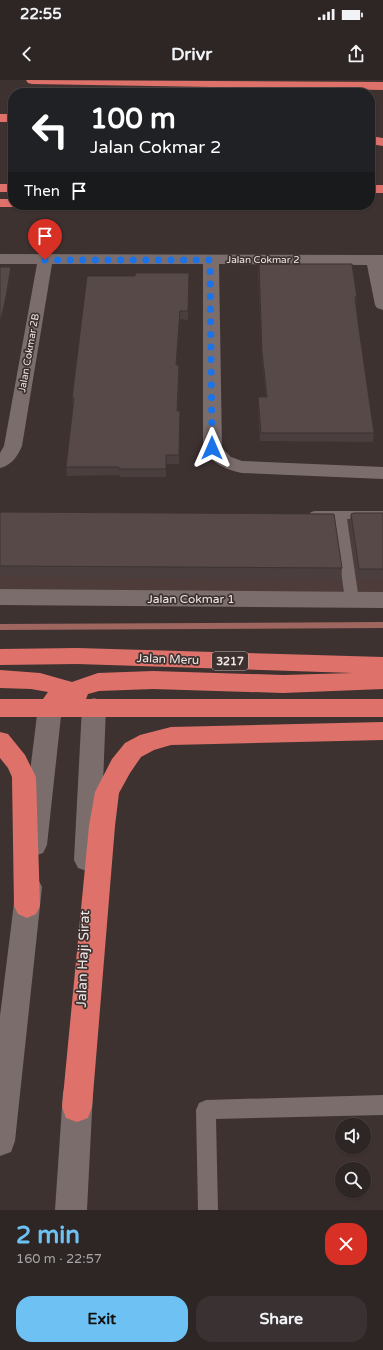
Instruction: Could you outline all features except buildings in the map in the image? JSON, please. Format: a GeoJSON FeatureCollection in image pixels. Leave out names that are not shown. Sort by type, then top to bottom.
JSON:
{"type":"FeatureCollection","features":[{"type":"Feature","properties":{"kind":"highway"},"geometry":{"type":"LineString","coordinates":[[32,80],[309,86],[383,86]]}},
{"type":"Feature","properties":{"kind":"highway","name":"Jalan Meru"},"geometry":{"type":"LineString","coordinates":[[0,657],[77,656],[383,665]]}},
{"type":"Feature","properties":{"kind":"highway"},"geometry":{"type":"LineString","coordinates":[[0,679],[32,679],[51,682],[81,696],[94,707]]}},
{"type":"Feature","properties":{"kind":"highway"},"geometry":{"type":"LineString","coordinates":[[50,707],[57,696],[98,682],[154,680],[283,684],[383,680]]}},
{"type":"Feature","properties":{"kind":"highway"},"geometry":{"type":"LineString","coordinates":[[0,708],[383,708]]}},
{"type":"Feature","properties":{"kind":"highway"},"geometry":{"type":"LineString","coordinates":[[77,1107],[102,826],[107,792],[121,766],[133,750],[148,742],[171,736],[383,731]]}},
{"type":"Feature","properties":{"kind":"highway"},"geometry":{"type":"LineString","coordinates":[[0,741],[17,762],[24,777],[27,906]]}},
{"type":"Feature","properties":{"kind":"street","name":"Jalan Cokmar 2"},"geometry":{"type":"LineString","coordinates":[[0,259],[378,260]]}},
{"type":"Feature","properties":{"kind":"street","name":"Jalan Cokmar 2B"},"geometry":{"type":"LineString","coordinates":[[0,462],[8,456],[13,446],[45,260]]}},
{"type":"Feature","properties":{"kind":"street"},"geometry":{"type":"LineString","coordinates":[[210,260],[212,448],[218,458],[230,464],[242,467],[383,473]]}},
{"type":"Feature","properties":{"kind":"street"},"geometry":{"type":"LineString","coordinates":[[378,260],[383,305]]}},
{"type":"Feature","properties":{"kind":"street","name":"Jalan Cokmar 1"},"geometry":{"type":"LineString","coordinates":[[0,597],[383,600]]}},
{"type":"Feature","properties":{"kind":"street"},"geometry":{"type":"LineString","coordinates":[[0,1141],[50,707]]}},
{"type":"Feature","properties":{"kind":"street","name":"Jalan Haji Sirat"},"geometry":{"type":"LineString","coordinates":[[71,1210],[77,1107],[94,707]]}},
{"type":"Feature","properties":{"kind":"lane"},"geometry":{"type":"LineString","coordinates":[[300,515],[383,515]]}},
{"type":"Feature","properties":{"kind":"lane"},"geometry":{"type":"LineString","coordinates":[[340,515],[352,600]]}},
{"type":"Feature","properties":{"kind":"lane"},"geometry":{"type":"LineString","coordinates":[[208,1210],[206,1110],[383,1106]]}},
{"type":"Feature","properties":{"kind":"shaded area"},"geometry":{"type":"Polygon","coordinates":[[[0,519],[383,519],[383,592],[0,590],[0,519]]]}},
{"type":"Feature","properties":{"kind":"waterway"},"geometry":{"type":"LineString","coordinates":[[0,627],[383,625]]}},
{"type":"Feature","properties":{"kind":"route"},"geometry":{"type":"LineString","coordinates":[[45,260],[210,260],[212,448]]}}]}
